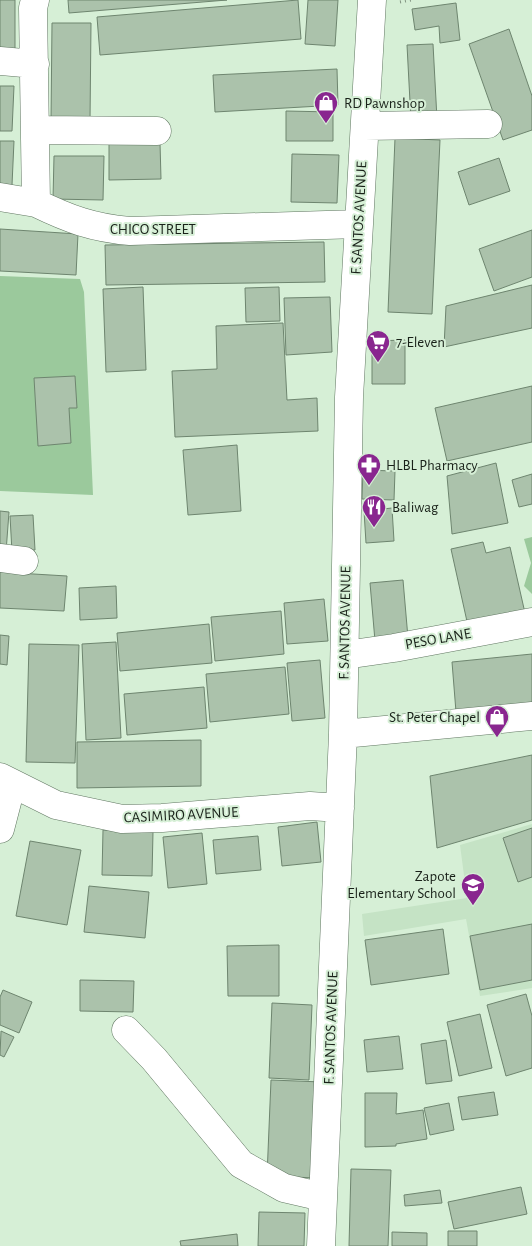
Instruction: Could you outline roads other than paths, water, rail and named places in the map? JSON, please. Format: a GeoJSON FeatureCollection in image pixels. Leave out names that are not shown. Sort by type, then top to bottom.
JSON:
{"type":"FeatureCollection","features":[{"type":"Feature","properties":{"kind":"street"},"geometry":{"type":"LineString","coordinates":[[35,0],[33,8],[36,203]]}},
{"type":"Feature","properties":{"kind":"street","name":"F. SANTOS AVENUE"},"geometry":{"type":"LineString","coordinates":[[321,1246],[343,734],[349,397],[372,0]]}},
{"type":"Feature","properties":{"kind":"street"},"geometry":{"type":"LineString","coordinates":[[0,61],[35,64]]}},
{"type":"Feature","properties":{"kind":"street"},"geometry":{"type":"LineString","coordinates":[[365,126],[488,124]]}},
{"type":"Feature","properties":{"kind":"street"},"geometry":{"type":"LineString","coordinates":[[36,130],[157,131]]}},
{"type":"Feature","properties":{"kind":"street","name":"CHICO STREET"},"geometry":{"type":"LineString","coordinates":[[0,197],[36,203],[68,218],[104,229],[130,231],[358,224]]}},
{"type":"Feature","properties":{"kind":"street","name":"PESO LANE"},"geometry":{"type":"LineString","coordinates":[[344,655],[394,648],[532,622]]}},
{"type":"Feature","properties":{"kind":"street"},"geometry":{"type":"LineString","coordinates":[[343,734],[532,716]]}},
{"type":"Feature","properties":{"kind":"street"},"geometry":{"type":"LineString","coordinates":[[0,829],[6,780]]}},
{"type":"Feature","properties":{"kind":"street","name":"CASIMIRO AVENUE"},"geometry":{"type":"LineString","coordinates":[[6,780],[56,804],[122,819],[162,818],[310,806],[340,808]]}},
{"type":"Feature","properties":{"kind":"street"},"geometry":{"type":"LineString","coordinates":[[126,1030],[154,1059],[241,1164],[284,1188],[323,1201]]}},
{"type":"Feature","properties":{"kind":"place","name":"RD Pawnshop"},"geometry":{"type":"Point","coordinates":[326,124]}},
{"type":"Feature","properties":{"kind":"place","name":"7-Eleven"},"geometry":{"type":"Point","coordinates":[378,363]}},
{"type":"Feature","properties":{"kind":"place","name":"HLBL Pharmacy"},"geometry":{"type":"Point","coordinates":[369,486]}},
{"type":"Feature","properties":{"kind":"place","name":"Baliwag"},"geometry":{"type":"Point","coordinates":[374,528]}},
{"type":"Feature","properties":{"kind":"place","name":"St. Peter Chapel"},"geometry":{"type":"Point","coordinates":[497,738]}},
{"type":"Feature","properties":{"kind":"place","name":"Zapote Elementary School"},"geometry":{"type":"Point","coordinates":[473,906]}}]}
